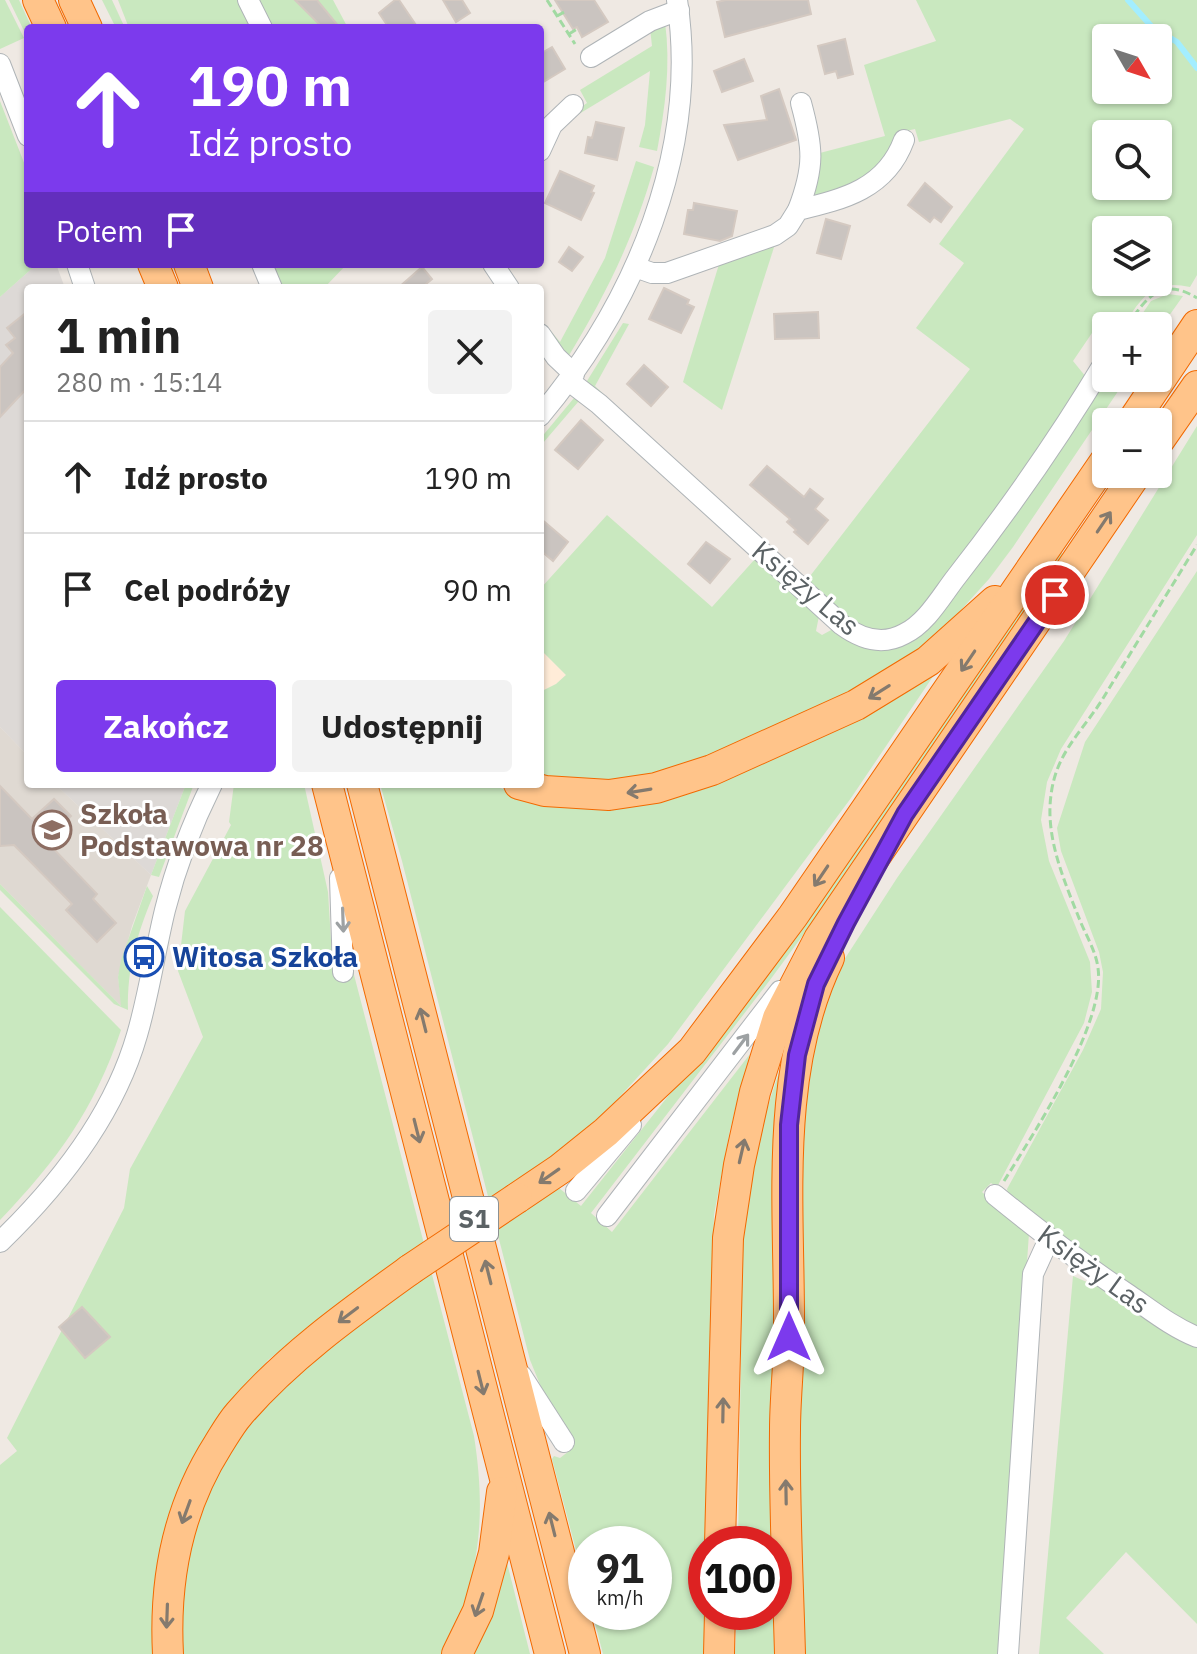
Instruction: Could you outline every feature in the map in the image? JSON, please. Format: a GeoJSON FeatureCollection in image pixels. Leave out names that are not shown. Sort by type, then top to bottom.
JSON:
{"type":"FeatureCollection","features":[{"type":"Feature","properties":{"kind":"highway"},"geometry":{"type":"LineString","coordinates":[[38,0],[49,24]]}},
{"type":"Feature","properties":{"kind":"highway"},"geometry":{"type":"LineString","coordinates":[[74,0],[85,24]]}},
{"type":"Feature","properties":{"kind":"highway"},"geometry":{"type":"LineString","coordinates":[[1142,408],[1197,325]]}},
{"type":"Feature","properties":{"kind":"highway"},"geometry":{"type":"LineString","coordinates":[[1172,422],[1195,389]]}},
{"type":"Feature","properties":{"kind":"highway"},"geometry":{"type":"LineString","coordinates":[[168,1654],[169,1578],[177,1536],[201,1473],[237,1416],[289,1363],[344,1317],[560,1169],[606,1132],[692,1051],[793,916],[1092,481]]}},
{"type":"Feature","properties":{"kind":"highway"},"geometry":{"type":"LineString","coordinates":[[720,1526],[728,1238],[739,1165],[755,1092],[778,1018],[819,939],[1126,488]]}},
{"type":"Feature","properties":{"kind":"highway"},"geometry":{"type":"LineString","coordinates":[[534,788],[609,795],[656,788],[712,770],[856,705],[915,670],[955,639],[998,598],[1060,528]]}},
{"type":"Feature","properties":{"kind":"highway","name":"S1"},"geometry":{"type":"LineString","coordinates":[[328,788],[550,1654]]}},
{"type":"Feature","properties":{"kind":"highway","name":"S1"},"geometry":{"type":"LineString","coordinates":[[363,788],[585,1654]]}},
{"type":"Feature","properties":{"kind":"highway"},"geometry":{"type":"LineString","coordinates":[[790,1654],[785,1429],[789,1337],[789,1125],[797,1055],[816,984],[905,814]]}},
{"type":"Feature","properties":{"kind":"highway"},"geometry":{"type":"LineString","coordinates":[[457,1654],[478,1611],[490,1567],[505,1474]]}},
{"type":"Feature","properties":{"kind":"highway"},"geometry":{"type":"LineString","coordinates":[[719,1654],[720,1630]]}},
{"type":"Feature","properties":{"kind":"street"},"geometry":{"type":"LineString","coordinates":[[248,0],[260,24]]}},
{"type":"Feature","properties":{"kind":"street"},"geometry":{"type":"LineString","coordinates":[[544,411],[597,339],[635,267],[665,179],[676,128],[683,66],[678,5],[591,57]]}},
{"type":"Feature","properties":{"kind":"street"},"geometry":{"type":"LineString","coordinates":[[0,64],[24,126]]}},
{"type":"Feature","properties":{"kind":"street"},"geometry":{"type":"LineString","coordinates":[[635,267],[652,273],[667,273],[781,231],[798,210],[812,158],[810,135],[801,103]]}},
{"type":"Feature","properties":{"kind":"street"},"geometry":{"type":"LineString","coordinates":[[544,142],[552,125],[573,105]]}},
{"type":"Feature","properties":{"kind":"street"},"geometry":{"type":"LineString","coordinates":[[798,210],[846,198],[868,187],[894,160],[904,140]]}},
{"type":"Feature","properties":{"kind":"street","name":"Księży Las"},"geometry":{"type":"LineString","coordinates":[[544,340],[571,377],[599,404],[842,625],[863,638],[883,640],[904,635],[929,612],[1020,493],[1092,382]]}},
{"type":"Feature","properties":{"kind":"street"},"geometry":{"type":"LineString","coordinates":[[0,1242],[75,1156],[118,1084],[138,1035],[177,867],[210,788]]}},
{"type":"Feature","properties":{"kind":"street"},"geometry":{"type":"LineString","coordinates":[[336,814],[343,972]]}},
{"type":"Feature","properties":{"kind":"street"},"geometry":{"type":"LineString","coordinates":[[607,1216],[819,939]]}},
{"type":"Feature","properties":{"kind":"street"},"geometry":{"type":"LineString","coordinates":[[576,1191],[692,1051]]}},
{"type":"Feature","properties":{"kind":"street","name":"Księży Las"},"geometry":{"type":"LineString","coordinates":[[995,1195],[1049,1239],[1175,1327],[1197,1337]]}},
{"type":"Feature","properties":{"kind":"street"},"geometry":{"type":"LineString","coordinates":[[1008,1654],[1033,1274],[1049,1239]]}},
{"type":"Feature","properties":{"kind":"street"},"geometry":{"type":"LineString","coordinates":[[510,1358],[564,1442]]}},
{"type":"Feature","properties":{"kind":"path"},"geometry":{"type":"LineString","coordinates":[[547,0],[582,56],[591,57]]}},
{"type":"Feature","properties":{"kind":"path"},"geometry":{"type":"LineString","coordinates":[[557,16],[566,11]]}},
{"type":"Feature","properties":{"kind":"path"},"geometry":{"type":"LineString","coordinates":[[569,34],[577,29]]}},
{"type":"Feature","properties":{"kind":"path"},"geometry":{"type":"LineString","coordinates":[[1136,312],[1145,299],[1158,291],[1173,289],[1197,298]]}},
{"type":"Feature","properties":{"kind":"path"},"geometry":{"type":"LineString","coordinates":[[995,1195],[1022,1153],[1083,1042],[1097,997],[1098,968],[1060,869],[1050,820],[1051,794],[1062,755],[1098,706],[1197,545]]}},
{"type":"Feature","properties":{"kind":"shaded area"},"geometry":{"type":"Polygon","coordinates":[[[33,268],[58,268],[64,284],[24,284],[24,752],[0,727],[0,297],[33,268]]]}},
{"type":"Feature","properties":{"kind":"shaded area"},"geometry":{"type":"Polygon","coordinates":[[[544,653],[566,675],[544,690],[544,653]]]}},
{"type":"Feature","properties":{"kind":"shaded area","name":"Szkoła Podstawowa nr 28"},"geometry":{"type":"Polygon","coordinates":[[[0,727],[24,752],[24,788],[59,788],[151,875],[118,977],[122,1007],[0,884],[0,727]]]}},
{"type":"Feature","properties":{"kind":"shaded area"},"geometry":{"type":"Polygon","coordinates":[[[59,788],[184,788],[151,875],[59,788]]]}},
{"type":"Feature","properties":{"kind":"green space"},"geometry":{"type":"Polygon","coordinates":[[[0,0],[5,0],[24,38],[0,49],[0,0]]]}},
{"type":"Feature","properties":{"kind":"green space"},"geometry":{"type":"Polygon","coordinates":[[[9,0],[19,0],[30,24],[24,24],[24,31],[9,0]]]}},
{"type":"Feature","properties":{"kind":"green space"},"geometry":{"type":"Polygon","coordinates":[[[102,0],[112,0],[123,24],[114,24],[102,0]]]}},
{"type":"Feature","properties":{"kind":"green space"},"geometry":{"type":"Polygon","coordinates":[[[118,0],[333,0],[346,24],[127,24],[118,0]]]}},
{"type":"Feature","properties":{"kind":"green space"},"geometry":{"type":"Polygon","coordinates":[[[916,0],[1197,0],[1197,275],[1190,287],[1172,285],[1172,216],[1092,216],[1092,296],[1146,296],[1133,312],[1092,312],[1092,333],[1073,361],[1086,377],[1058,427],[914,620],[892,632],[858,630],[807,580],[970,369],[916,328],[964,263],[939,244],[1024,129],[1010,119],[919,142],[915,129],[897,133],[892,150],[876,173],[854,187],[811,202],[816,154],[885,136],[864,65],[936,41],[916,0]]]}},
{"type":"Feature","properties":{"kind":"green space"},"geometry":{"type":"Polygon","coordinates":[[[665,22],[666,87],[657,151],[639,147],[645,125],[650,71],[569,120],[567,117],[587,103],[580,90],[652,46],[650,28],[665,22]]]}},
{"type":"Feature","properties":{"kind":"green space"},"geometry":{"type":"Polygon","coordinates":[[[0,101],[24,163],[24,268],[33,268],[0,297],[0,101]]]}},
{"type":"Feature","properties":{"kind":"green space"},"geometry":{"type":"Polygon","coordinates":[[[636,161],[654,167],[638,217],[618,265],[568,357],[549,333],[550,330],[560,342],[605,258],[636,161]]]}},
{"type":"Feature","properties":{"kind":"green space"},"geometry":{"type":"Polygon","coordinates":[[[776,241],[722,410],[683,382],[720,261],[776,241]]]}},
{"type":"Feature","properties":{"kind":"green space"},"geometry":{"type":"Polygon","coordinates":[[[269,268],[343,268],[328,284],[275,284],[269,268]]]}},
{"type":"Feature","properties":{"kind":"green space"},"geometry":{"type":"Polygon","coordinates":[[[1172,295],[1183,296],[1172,312],[1144,312],[1151,301],[1172,295]]]}},
{"type":"Feature","properties":{"kind":"green space"},"geometry":{"type":"Polygon","coordinates":[[[623,323],[629,324],[595,386],[630,420],[587,381],[623,323]]]}},
{"type":"Feature","properties":{"kind":"green space"},"geometry":{"type":"Polygon","coordinates":[[[1095,392],[1118,392],[1107,408],[1092,408],[1092,430],[989,579],[950,622],[893,675],[735,748],[617,785],[544,776],[544,690],[566,675],[544,653],[544,585],[607,515],[712,607],[755,559],[819,616],[816,631],[822,635],[833,629],[893,645],[1095,392]]]}},
{"type":"Feature","properties":{"kind":"green space"},"geometry":{"type":"Polygon","coordinates":[[[574,398],[582,401],[544,442],[544,434],[574,398]]]}},
{"type":"Feature","properties":{"kind":"green space"},"geometry":{"type":"Polygon","coordinates":[[[1197,426],[1197,535],[1061,749],[1047,782],[1041,820],[1049,861],[1090,962],[1092,992],[1084,1023],[997,1187],[991,1183],[982,1192],[1029,1233],[1000,1654],[799,1654],[797,1127],[824,991],[897,878],[1064,641],[1159,488],[1172,488],[1172,466],[1197,426]]]}},
{"type":"Feature","properties":{"kind":"green space"},"geometry":{"type":"Polygon","coordinates":[[[1058,551],[1068,557],[912,787],[770,980],[591,1213],[612,1232],[750,1054],[730,1130],[714,1215],[707,1526],[688,1526],[688,1630],[705,1630],[704,1654],[603,1654],[597,1630],[672,1630],[672,1526],[570,1526],[552,1459],[554,1456],[560,1458],[573,1448],[548,1404],[530,1360],[381,788],[501,788],[514,793],[622,803],[938,669],[851,798],[668,1044],[614,1103],[564,1149],[573,1168],[559,1188],[581,1206],[757,984],[1058,551]]]}},
{"type":"Feature","properties":{"kind":"green space"},"geometry":{"type":"Polygon","coordinates":[[[1197,571],[1197,1330],[1176,1320],[1009,1197],[1007,1189],[1083,1050],[1101,1009],[1103,972],[1099,952],[1061,851],[1057,828],[1085,742],[1197,571]]]}},
{"type":"Feature","properties":{"kind":"green space"},"geometry":{"type":"Polygon","coordinates":[[[184,788],[192,788],[159,877],[151,875],[184,788]]]}},
{"type":"Feature","properties":{"kind":"green space"},"geometry":{"type":"Polygon","coordinates":[[[233,788],[305,788],[328,892],[333,973],[351,979],[353,971],[474,1436],[480,1521],[466,1599],[445,1654],[179,1654],[186,1553],[203,1498],[257,1405],[373,1305],[368,1281],[268,1360],[234,1402],[194,1466],[159,1654],[0,1654],[0,1465],[17,1451],[7,1438],[124,1208],[130,1169],[203,1037],[178,971],[185,911],[231,825],[233,788]]]}},
{"type":"Feature","properties":{"kind":"green space"},"geometry":{"type":"Polygon","coordinates":[[[0,884],[121,1006],[118,977],[121,960],[147,886],[153,896],[134,952],[128,1010],[114,1004],[0,890],[0,884]]]}},
{"type":"Feature","properties":{"kind":"green space"},"geometry":{"type":"Polygon","coordinates":[[[0,907],[121,1030],[99,1085],[72,1132],[40,1176],[0,1220],[0,907]]]}},
{"type":"Feature","properties":{"kind":"green space"},"geometry":{"type":"Polygon","coordinates":[[[780,1069],[777,1128],[779,1526],[738,1526],[743,1224],[753,1152],[780,1069]]]}},
{"type":"Feature","properties":{"kind":"green space"},"geometry":{"type":"Polygon","coordinates":[[[1073,1276],[1112,1293],[1197,1345],[1197,1624],[1126,1552],[1066,1618],[1104,1654],[1039,1654],[1073,1276]]]}},
{"type":"Feature","properties":{"kind":"green space"},"geometry":{"type":"Polygon","coordinates":[[[502,1543],[530,1654],[466,1654],[502,1543]]]}},
{"type":"Feature","properties":{"kind":"green space"},"geometry":{"type":"Polygon","coordinates":[[[736,1630],[779,1630],[779,1654],[735,1654],[736,1630]]]}},
{"type":"Feature","properties":{"kind":"building"},"geometry":{"type":"Polygon","coordinates":[[[295,0],[317,0],[337,24],[319,24],[295,0]]]}},
{"type":"Feature","properties":{"kind":"building"},"geometry":{"type":"Polygon","coordinates":[[[399,0],[415,24],[386,24],[379,13],[399,0]]]}},
{"type":"Feature","properties":{"kind":"building"},"geometry":{"type":"Polygon","coordinates":[[[443,0],[462,0],[470,13],[456,22],[443,0]]]}},
{"type":"Feature","properties":{"kind":"building"},"geometry":{"type":"Polygon","coordinates":[[[555,0],[594,0],[608,22],[582,37],[577,27],[573,29],[555,0]]]}},
{"type":"Feature","properties":{"kind":"building"},"geometry":{"type":"Polygon","coordinates":[[[808,0],[811,14],[725,37],[717,2],[808,0]]]}},
{"type":"Feature","properties":{"kind":"building"},"geometry":{"type":"Polygon","coordinates":[[[845,39],[853,74],[838,78],[836,71],[825,74],[818,46],[845,39]]]}},
{"type":"Feature","properties":{"kind":"building"},"geometry":{"type":"Polygon","coordinates":[[[552,47],[565,69],[544,82],[544,52],[552,47]]]}},
{"type":"Feature","properties":{"kind":"building"},"geometry":{"type":"Polygon","coordinates":[[[744,59],[753,81],[722,92],[714,71],[744,59]]]}},
{"type":"Feature","properties":{"kind":"building"},"geometry":{"type":"Polygon","coordinates":[[[779,89],[796,140],[738,160],[724,125],[767,120],[761,96],[779,89]]]}},
{"type":"Feature","properties":{"kind":"building"},"geometry":{"type":"Polygon","coordinates":[[[596,122],[624,128],[617,160],[585,153],[588,137],[592,138],[596,122]]]}},
{"type":"Feature","properties":{"kind":"building"},"geometry":{"type":"Polygon","coordinates":[[[560,171],[594,186],[591,192],[594,193],[581,220],[545,203],[560,171]]]}},
{"type":"Feature","properties":{"kind":"building"},"geometry":{"type":"Polygon","coordinates":[[[925,183],[952,207],[941,222],[934,217],[930,222],[908,205],[925,183]]]}},
{"type":"Feature","properties":{"kind":"building"},"geometry":{"type":"Polygon","coordinates":[[[694,203],[737,211],[732,236],[720,241],[684,234],[688,210],[693,210],[694,203]]]}},
{"type":"Feature","properties":{"kind":"building"},"geometry":{"type":"Polygon","coordinates":[[[826,219],[850,226],[841,259],[817,253],[826,219]]]}},
{"type":"Feature","properties":{"kind":"building"},"geometry":{"type":"Polygon","coordinates":[[[569,247],[583,257],[572,271],[559,262],[569,247]]]}},
{"type":"Feature","properties":{"kind":"building"},"geometry":{"type":"Polygon","coordinates":[[[421,268],[432,279],[426,284],[403,284],[421,268]]]}},
{"type":"Feature","properties":{"kind":"building"},"geometry":{"type":"Polygon","coordinates":[[[664,288],[689,300],[687,304],[694,307],[681,333],[649,319],[664,288]]]}},
{"type":"Feature","properties":{"kind":"building"},"geometry":{"type":"Polygon","coordinates":[[[818,312],[819,338],[775,339],[774,314],[818,312]]]}},
{"type":"Feature","properties":{"kind":"building"},"geometry":{"type":"Polygon","coordinates":[[[24,314],[24,391],[0,417],[0,367],[13,353],[6,345],[15,338],[7,328],[24,314]]]}},
{"type":"Feature","properties":{"kind":"building"},"geometry":{"type":"Polygon","coordinates":[[[644,365],[668,387],[651,406],[627,384],[644,365]]]}},
{"type":"Feature","properties":{"kind":"building"},"geometry":{"type":"Polygon","coordinates":[[[581,420],[603,440],[578,469],[555,450],[581,420]]]}},
{"type":"Feature","properties":{"kind":"building"},"geometry":{"type":"Polygon","coordinates":[[[767,466],[804,497],[810,489],[823,499],[815,509],[828,520],[808,544],[794,532],[796,530],[787,522],[790,519],[750,485],[767,466]]]}},
{"type":"Feature","properties":{"kind":"building"},"geometry":{"type":"Polygon","coordinates":[[[544,521],[568,542],[553,561],[544,553],[544,521]]]}},
{"type":"Feature","properties":{"kind":"building"},"geometry":{"type":"Polygon","coordinates":[[[706,542],[730,559],[710,583],[688,564],[706,542]]]}},
{"type":"Feature","properties":{"kind":"building"},"geometry":{"type":"Polygon","coordinates":[[[0,786],[32,819],[54,799],[71,816],[46,841],[97,894],[93,899],[116,923],[97,942],[66,910],[72,904],[14,845],[0,846],[0,786]]]}},
{"type":"Feature","properties":{"kind":"building"},"geometry":{"type":"Polygon","coordinates":[[[82,1307],[110,1337],[85,1358],[59,1327],[82,1307]]]}},
{"type":"Feature","properties":{"kind":"waterway"},"geometry":{"type":"LineString","coordinates":[[1128,0],[1152,27],[1177,42],[1197,68]]}},
{"type":"Feature","properties":{"kind":"place","name":"Szkoła Podstawowa nr 28"},"geometry":{"type":"Point","coordinates":[52,830]}},
{"type":"Feature","properties":{"kind":"place","name":"Witosa Szkoła"},"geometry":{"type":"Point","coordinates":[144,957]}},
{"type":"Feature","properties":{"kind":"route"},"geometry":{"type":"LineString","coordinates":[[789,1337],[789,1125],[797,1055],[816,984],[905,814],[1055,595]]}}]}
